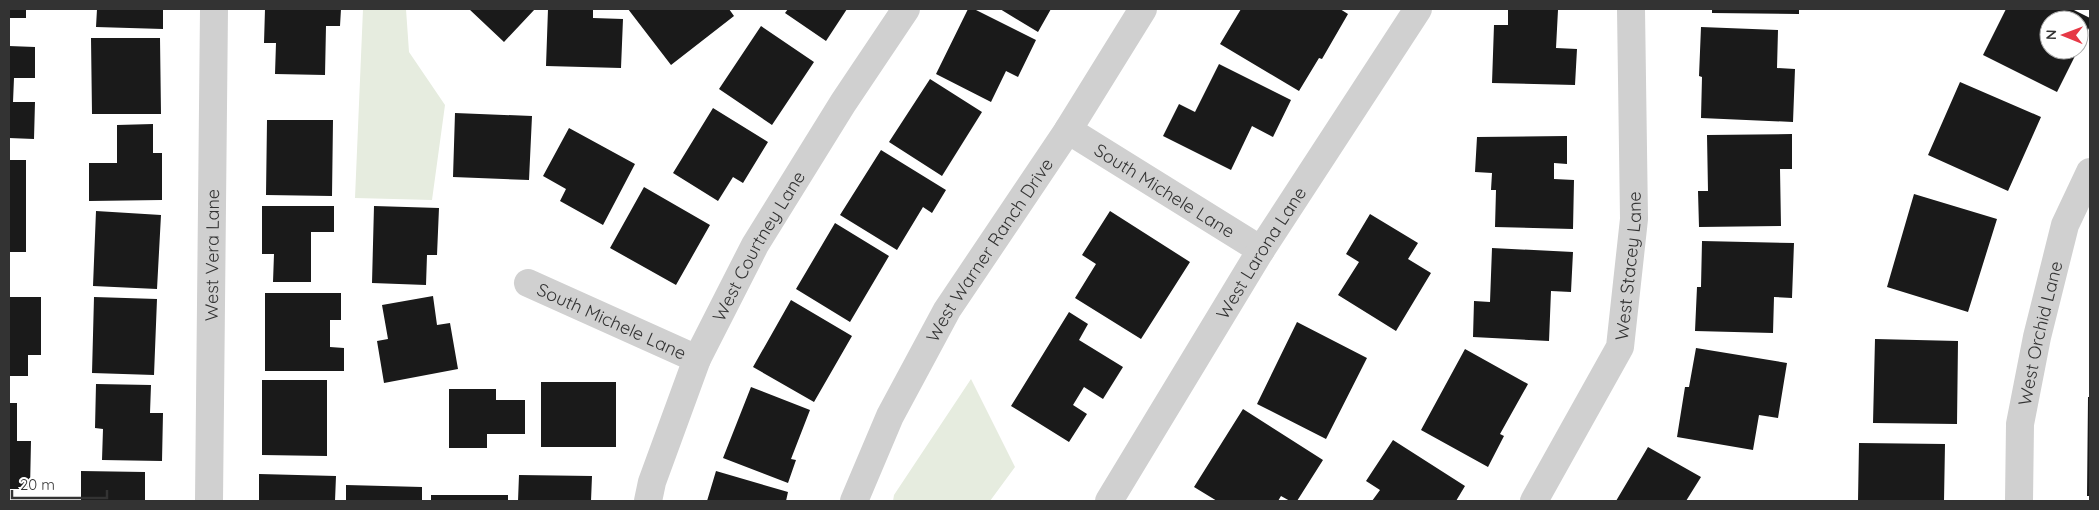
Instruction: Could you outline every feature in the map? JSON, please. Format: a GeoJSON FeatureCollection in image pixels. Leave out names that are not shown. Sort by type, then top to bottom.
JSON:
{"type":"FeatureCollection","features":[{"type":"Feature","properties":{"kind":"street","name":"West Vera Lane"},"geometry":{"type":"LineString","coordinates":[[209,501],[214,9]]}},
{"type":"Feature","properties":{"kind":"street","name":"West Courtney Lane"},"geometry":{"type":"LineString","coordinates":[[648,501],[652,482],[697,359],[754,245],[843,103],[906,9]]}},
{"type":"Feature","properties":{"kind":"street","name":"West Warner Ranch Drive"},"geometry":{"type":"LineString","coordinates":[[854,501],[890,416],[947,310],[1068,130],[1143,9]]}},
{"type":"Feature","properties":{"kind":"street","name":"West Larona Lane"},"geometry":{"type":"LineString","coordinates":[[1109,501],[1261,250],[1418,9]]}},
{"type":"Feature","properties":{"kind":"street","name":"West Stacey Lane"},"geometry":{"type":"LineString","coordinates":[[1534,501],[1620,347],[1634,219],[1631,9]]}},
{"type":"Feature","properties":{"kind":"street","name":"South Michele Lane"},"geometry":{"type":"LineString","coordinates":[[1068,130],[1261,250]]}},
{"type":"Feature","properties":{"kind":"street","name":"West Orchid Lane"},"geometry":{"type":"LineString","coordinates":[[2018,501],[2020,424],[2037,338],[2065,225],[2090,172]]}},
{"type":"Feature","properties":{"kind":"street","name":"South Michele Lane"},"geometry":{"type":"LineString","coordinates":[[528,283],[697,359]]}},
{"type":"Feature","properties":{"kind":"shaded area"},"geometry":{"type":"Polygon","coordinates":[[[363,9],[406,9],[409,52],[445,105],[432,200],[355,198],[363,9]]]}},
{"type":"Feature","properties":{"kind":"shaded area"},"geometry":{"type":"Polygon","coordinates":[[[971,379],[1015,467],[990,501],[893,501],[894,495],[971,379]]]}},
{"type":"Feature","properties":{"kind":"building"},"geometry":{"type":"Polygon","coordinates":[[[9,9],[26,9],[26,18],[9,18],[9,9]]]}},
{"type":"Feature","properties":{"kind":"building"},"geometry":{"type":"Polygon","coordinates":[[[97,9],[163,9],[163,29],[96,27],[97,9]]]}},
{"type":"Feature","properties":{"kind":"building"},"geometry":{"type":"Polygon","coordinates":[[[265,9],[341,9],[340,26],[326,26],[325,75],[275,74],[276,43],[264,43],[265,9]]]}},
{"type":"Feature","properties":{"kind":"building"},"geometry":{"type":"Polygon","coordinates":[[[469,9],[535,9],[504,42],[469,9]]]}},
{"type":"Feature","properties":{"kind":"building"},"geometry":{"type":"Polygon","coordinates":[[[548,9],[593,9],[593,18],[623,19],[621,68],[546,66],[548,9]]]}},
{"type":"Feature","properties":{"kind":"building"},"geometry":{"type":"Polygon","coordinates":[[[628,9],[729,9],[734,16],[671,65],[628,9]]]}},
{"type":"Feature","properties":{"kind":"building"},"geometry":{"type":"Polygon","coordinates":[[[788,9],[847,9],[826,41],[785,13],[788,9]]]}},
{"type":"Feature","properties":{"kind":"building"},"geometry":{"type":"Polygon","coordinates":[[[968,9],[974,9],[1036,40],[1018,77],[1006,71],[991,102],[936,74],[968,9]]]}},
{"type":"Feature","properties":{"kind":"building"},"geometry":{"type":"Polygon","coordinates":[[[1000,9],[1051,9],[1038,32],[1000,9]]]}},
{"type":"Feature","properties":{"kind":"building"},"geometry":{"type":"Polygon","coordinates":[[[1241,9],[1340,9],[1348,14],[1322,59],[1319,58],[1299,91],[1220,44],[1241,9]]]}},
{"type":"Feature","properties":{"kind":"building"},"geometry":{"type":"Polygon","coordinates":[[[1508,9],[1558,10],[1556,48],[1577,49],[1575,85],[1492,83],[1494,25],[1508,25],[1508,9]]]}},
{"type":"Feature","properties":{"kind":"building"},"geometry":{"type":"Polygon","coordinates":[[[1712,9],[1799,9],[1799,14],[1712,13],[1712,9]]]}},
{"type":"Feature","properties":{"kind":"building"},"geometry":{"type":"Polygon","coordinates":[[[2006,9],[2074,10],[2039,10],[2039,60],[2073,60],[2057,92],[1983,55],[2006,9]]]}},
{"type":"Feature","properties":{"kind":"building"},"geometry":{"type":"Polygon","coordinates":[[[761,26],[814,62],[772,125],[719,89],[761,26]]]}},
{"type":"Feature","properties":{"kind":"building"},"geometry":{"type":"Polygon","coordinates":[[[1701,27],[1778,30],[1777,68],[1795,69],[1793,122],[1701,118],[1702,77],[1699,76],[1701,27]]]}},
{"type":"Feature","properties":{"kind":"building"},"geometry":{"type":"Polygon","coordinates":[[[91,38],[160,38],[161,114],[92,114],[91,38]]]}},
{"type":"Feature","properties":{"kind":"building"},"geometry":{"type":"Polygon","coordinates":[[[9,46],[35,47],[35,78],[14,78],[13,102],[35,102],[34,139],[9,138],[9,46]]]}},
{"type":"Feature","properties":{"kind":"building"},"geometry":{"type":"Polygon","coordinates":[[[1219,64],[1291,100],[1273,137],[1252,126],[1231,170],[1163,136],[1179,104],[1195,112],[1219,64]]]}},
{"type":"Feature","properties":{"kind":"building"},"geometry":{"type":"Polygon","coordinates":[[[930,79],[982,112],[942,176],[889,142],[930,79]]]}},
{"type":"Feature","properties":{"kind":"building"},"geometry":{"type":"Polygon","coordinates":[[[1960,82],[2041,117],[2008,191],[1928,155],[1960,82]]]}},
{"type":"Feature","properties":{"kind":"building"},"geometry":{"type":"Polygon","coordinates":[[[713,108],[768,142],[743,183],[733,177],[718,201],[673,173],[713,108]]]}},
{"type":"Feature","properties":{"kind":"building"},"geometry":{"type":"Polygon","coordinates":[[[455,113],[532,116],[529,180],[453,177],[455,113]]]}},
{"type":"Feature","properties":{"kind":"building"},"geometry":{"type":"Polygon","coordinates":[[[267,120],[333,120],[332,196],[266,195],[267,120]]]}},
{"type":"Feature","properties":{"kind":"building"},"geometry":{"type":"Polygon","coordinates":[[[153,124],[153,153],[162,153],[162,200],[89,201],[89,163],[117,163],[117,125],[153,124]]]}},
{"type":"Feature","properties":{"kind":"building"},"geometry":{"type":"Polygon","coordinates":[[[569,128],[635,164],[603,225],[560,201],[566,189],[543,176],[569,128]]]}},
{"type":"Feature","properties":{"kind":"building"},"geometry":{"type":"Polygon","coordinates":[[[1792,134],[1792,169],[1780,169],[1781,226],[1699,227],[1698,191],[1708,191],[1707,135],[1792,134]]]}},
{"type":"Feature","properties":{"kind":"building"},"geometry":{"type":"Polygon","coordinates":[[[1567,136],[1567,164],[1554,163],[1554,179],[1574,180],[1573,229],[1495,227],[1496,190],[1491,190],[1492,173],[1475,172],[1477,137],[1567,136]]]}},
{"type":"Feature","properties":{"kind":"building"},"geometry":{"type":"Polygon","coordinates":[[[881,150],[946,190],[932,213],[923,207],[897,250],[840,215],[881,150]]]}},
{"type":"Feature","properties":{"kind":"building"},"geometry":{"type":"Polygon","coordinates":[[[9,160],[26,160],[26,252],[9,252],[9,160]]]}},
{"type":"Feature","properties":{"kind":"building"},"geometry":{"type":"Polygon","coordinates":[[[644,187],[710,225],[676,285],[610,248],[644,187]]]}},
{"type":"Feature","properties":{"kind":"building"},"geometry":{"type":"Polygon","coordinates":[[[1914,194],[1997,219],[1968,312],[1887,287],[1914,194]]]}},
{"type":"Feature","properties":{"kind":"building"},"geometry":{"type":"Polygon","coordinates":[[[262,206],[334,206],[334,232],[311,232],[311,282],[273,282],[274,254],[262,254],[262,206]]]}},
{"type":"Feature","properties":{"kind":"building"},"geometry":{"type":"Polygon","coordinates":[[[374,206],[439,208],[437,255],[427,255],[426,285],[372,283],[374,206]]]}},
{"type":"Feature","properties":{"kind":"building"},"geometry":{"type":"Polygon","coordinates":[[[96,211],[161,215],[157,289],[93,286],[96,211]]]}},
{"type":"Feature","properties":{"kind":"building"},"geometry":{"type":"Polygon","coordinates":[[[1110,211],[1190,262],[1141,339],[1075,298],[1096,264],[1082,255],[1110,211]]]}},
{"type":"Feature","properties":{"kind":"building"},"geometry":{"type":"Polygon","coordinates":[[[1370,214],[1418,243],[1408,259],[1431,273],[1396,331],[1338,295],[1359,262],[1346,254],[1370,214]]]}},
{"type":"Feature","properties":{"kind":"building"},"geometry":{"type":"Polygon","coordinates":[[[835,223],[889,256],[850,322],[796,289],[835,223]]]}},
{"type":"Feature","properties":{"kind":"building"},"geometry":{"type":"Polygon","coordinates":[[[1702,241],[1794,243],[1792,298],[1774,297],[1773,333],[1695,331],[1697,287],[1701,287],[1702,241]]]}},
{"type":"Feature","properties":{"kind":"building"},"geometry":{"type":"Polygon","coordinates":[[[1492,248],[1573,252],[1571,292],[1551,291],[1549,341],[1473,337],[1474,301],[1490,302],[1492,248]]]}},
{"type":"Feature","properties":{"kind":"building"},"geometry":{"type":"Polygon","coordinates":[[[265,293],[341,293],[341,320],[330,320],[330,347],[344,348],[344,371],[265,371],[265,293]]]}},
{"type":"Feature","properties":{"kind":"building"},"geometry":{"type":"Polygon","coordinates":[[[433,296],[437,325],[450,323],[458,369],[384,383],[377,341],[388,339],[382,305],[433,296]]]}},
{"type":"Feature","properties":{"kind":"building"},"geometry":{"type":"Polygon","coordinates":[[[9,297],[41,297],[41,355],[28,355],[28,376],[9,376],[9,297]]]}},
{"type":"Feature","properties":{"kind":"building"},"geometry":{"type":"Polygon","coordinates":[[[94,297],[157,299],[154,375],[92,373],[94,297]]]}},
{"type":"Feature","properties":{"kind":"building"},"geometry":{"type":"Polygon","coordinates":[[[791,300],[852,336],[814,402],[753,367],[791,300]]]}},
{"type":"Feature","properties":{"kind":"building"},"geometry":{"type":"Polygon","coordinates":[[[1069,312],[1088,324],[1079,340],[1123,367],[1103,399],[1084,387],[1073,405],[1087,414],[1069,442],[1011,406],[1069,312]]]}},
{"type":"Feature","properties":{"kind":"building"},"geometry":{"type":"Polygon","coordinates":[[[1297,322],[1367,358],[1326,439],[1257,404],[1297,322]]]}},
{"type":"Feature","properties":{"kind":"building"},"geometry":{"type":"Polygon","coordinates":[[[1875,339],[1958,341],[1957,424],[1873,423],[1875,339]]]}},
{"type":"Feature","properties":{"kind":"building"},"geometry":{"type":"Polygon","coordinates":[[[1696,348],[1787,363],[1778,418],[1759,415],[1753,450],[1677,437],[1685,387],[1689,387],[1696,348]]]}},
{"type":"Feature","properties":{"kind":"building"},"geometry":{"type":"Polygon","coordinates":[[[1465,349],[1528,384],[1500,434],[1504,436],[1488,467],[1421,430],[1465,349]]]}},
{"type":"Feature","properties":{"kind":"building"},"geometry":{"type":"Polygon","coordinates":[[[262,380],[327,380],[327,456],[262,455],[262,380]]]}},
{"type":"Feature","properties":{"kind":"building"},"geometry":{"type":"Polygon","coordinates":[[[541,382],[616,382],[616,447],[541,447],[541,382]]]}},
{"type":"Feature","properties":{"kind":"building"},"geometry":{"type":"Polygon","coordinates":[[[96,384],[151,385],[150,413],[163,413],[162,461],[102,460],[103,429],[95,428],[96,384]]]}},
{"type":"Feature","properties":{"kind":"building"},"geometry":{"type":"Polygon","coordinates":[[[751,387],[810,410],[791,459],[796,460],[788,483],[723,458],[751,387]]]}},
{"type":"Feature","properties":{"kind":"building"},"geometry":{"type":"Polygon","coordinates":[[[449,389],[496,389],[496,400],[525,400],[525,434],[487,434],[487,448],[449,448],[449,389]]]}},
{"type":"Feature","properties":{"kind":"building"},"geometry":{"type":"Polygon","coordinates":[[[2088,397],[2090,397],[2090,496],[2087,496],[2088,397]]]}},
{"type":"Feature","properties":{"kind":"building"},"geometry":{"type":"Polygon","coordinates":[[[9,403],[17,403],[17,441],[31,441],[30,489],[9,489],[9,403]]]}},
{"type":"Feature","properties":{"kind":"building"},"geometry":{"type":"Polygon","coordinates":[[[1243,409],[1323,460],[1297,501],[1290,501],[1281,496],[1278,501],[1217,501],[1194,487],[1243,409]]]}},
{"type":"Feature","properties":{"kind":"building"},"geometry":{"type":"Polygon","coordinates":[[[1393,440],[1465,486],[1456,501],[1372,501],[1380,490],[1366,481],[1393,440]]]}},
{"type":"Feature","properties":{"kind":"building"},"geometry":{"type":"Polygon","coordinates":[[[1859,443],[1945,444],[1944,501],[1858,501],[1859,443]]]}},
{"type":"Feature","properties":{"kind":"building"},"geometry":{"type":"Polygon","coordinates":[[[1648,447],[1701,477],[1686,501],[1616,501],[1648,447]]]}},
{"type":"Feature","properties":{"kind":"building"},"geometry":{"type":"Polygon","coordinates":[[[81,471],[145,472],[145,501],[81,501],[81,471]]]}},
{"type":"Feature","properties":{"kind":"building"},"geometry":{"type":"Polygon","coordinates":[[[716,471],[788,492],[786,501],[707,501],[716,471]]]}},
{"type":"Feature","properties":{"kind":"building"},"geometry":{"type":"Polygon","coordinates":[[[259,474],[336,476],[335,501],[259,501],[259,474]]]}},
{"type":"Feature","properties":{"kind":"building"},"geometry":{"type":"Polygon","coordinates":[[[519,475],[592,476],[591,501],[518,501],[519,475]]]}},
{"type":"Feature","properties":{"kind":"building"},"geometry":{"type":"Polygon","coordinates":[[[346,485],[422,487],[422,501],[346,501],[346,485]]]}},
{"type":"Feature","properties":{"kind":"building"},"geometry":{"type":"Polygon","coordinates":[[[431,495],[508,495],[508,501],[431,501],[431,495]]]}}]}
